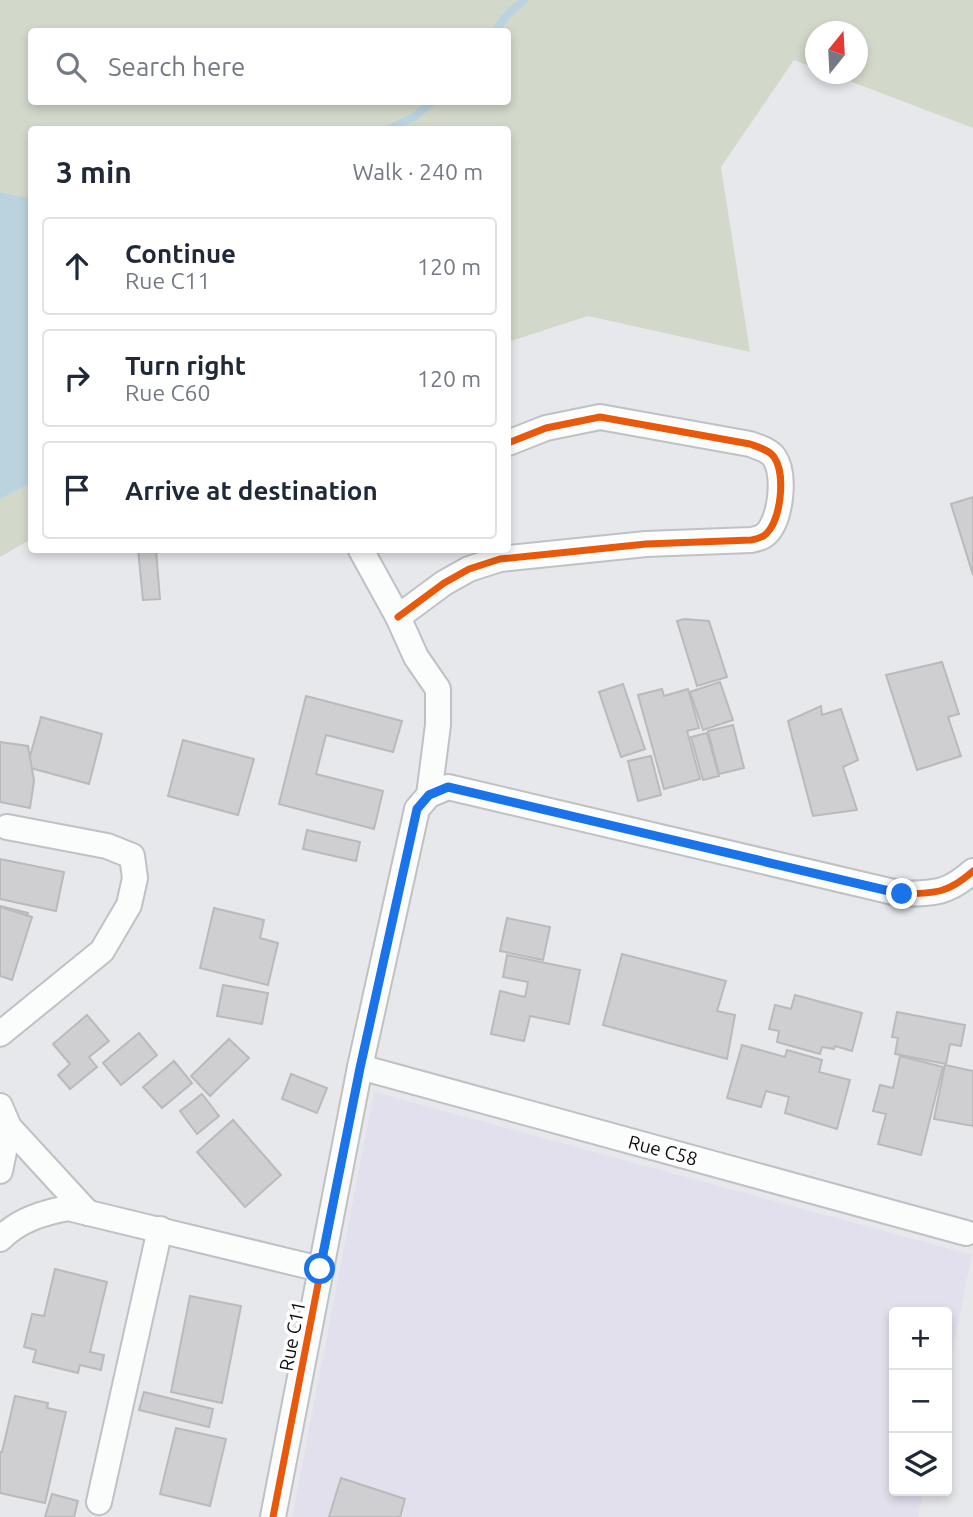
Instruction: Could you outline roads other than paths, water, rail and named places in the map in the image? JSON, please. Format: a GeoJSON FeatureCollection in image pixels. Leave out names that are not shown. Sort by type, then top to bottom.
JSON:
{"type":"FeatureCollection","features":[{"type":"Feature","properties":{"kind":"street"},"geometry":{"type":"LineString","coordinates":[[398,617],[468,569],[500,559],[646,544],[751,540],[765,536],[775,522],[781,488],[781,468],[772,453],[750,444],[600,417],[546,428],[511,442]]}},
{"type":"Feature","properties":{"kind":"street","name":"Rue C11"},"geometry":{"type":"LineString","coordinates":[[273,1517],[360,1068],[417,809],[429,795],[438,725],[438,689],[416,657],[398,617],[363,553]]}},
{"type":"Feature","properties":{"kind":"street"},"geometry":{"type":"LineString","coordinates":[[429,795],[448,787],[902,894],[932,893],[956,886],[973,871]]}},
{"type":"Feature","properties":{"kind":"street"},"geometry":{"type":"LineString","coordinates":[[0,1034],[102,951],[128,905],[135,878],[132,856],[107,846],[7,827]]}},
{"type":"Feature","properties":{"kind":"street","name":"Rue C58"},"geometry":{"type":"LineString","coordinates":[[360,1068],[965,1233]]}},
{"type":"Feature","properties":{"kind":"street"},"geometry":{"type":"LineString","coordinates":[[0,1171],[5,1116]]}},
{"type":"Feature","properties":{"kind":"street"},"geometry":{"type":"LineString","coordinates":[[5,1116],[88,1213]]}},
{"type":"Feature","properties":{"kind":"street"},"geometry":{"type":"LineString","coordinates":[[0,1239],[10,1229],[39,1214],[68,1208],[320,1269]]}},
{"type":"Feature","properties":{"kind":"street"},"geometry":{"type":"LineString","coordinates":[[99,1502],[160,1229]]}},
{"type":"Feature","properties":{"kind":"water"},"geometry":{"type":"Polygon","coordinates":[[[0,192],[28,198],[28,485],[0,499],[0,192]]]}},
{"type":"Feature","properties":{"kind":"waterway"},"geometry":{"type":"LineString","coordinates":[[498,28],[506,16],[524,0]]}},
{"type":"Feature","properties":{"kind":"waterway"},"geometry":{"type":"LineString","coordinates":[[395,126],[414,117],[428,105]]}}]}
